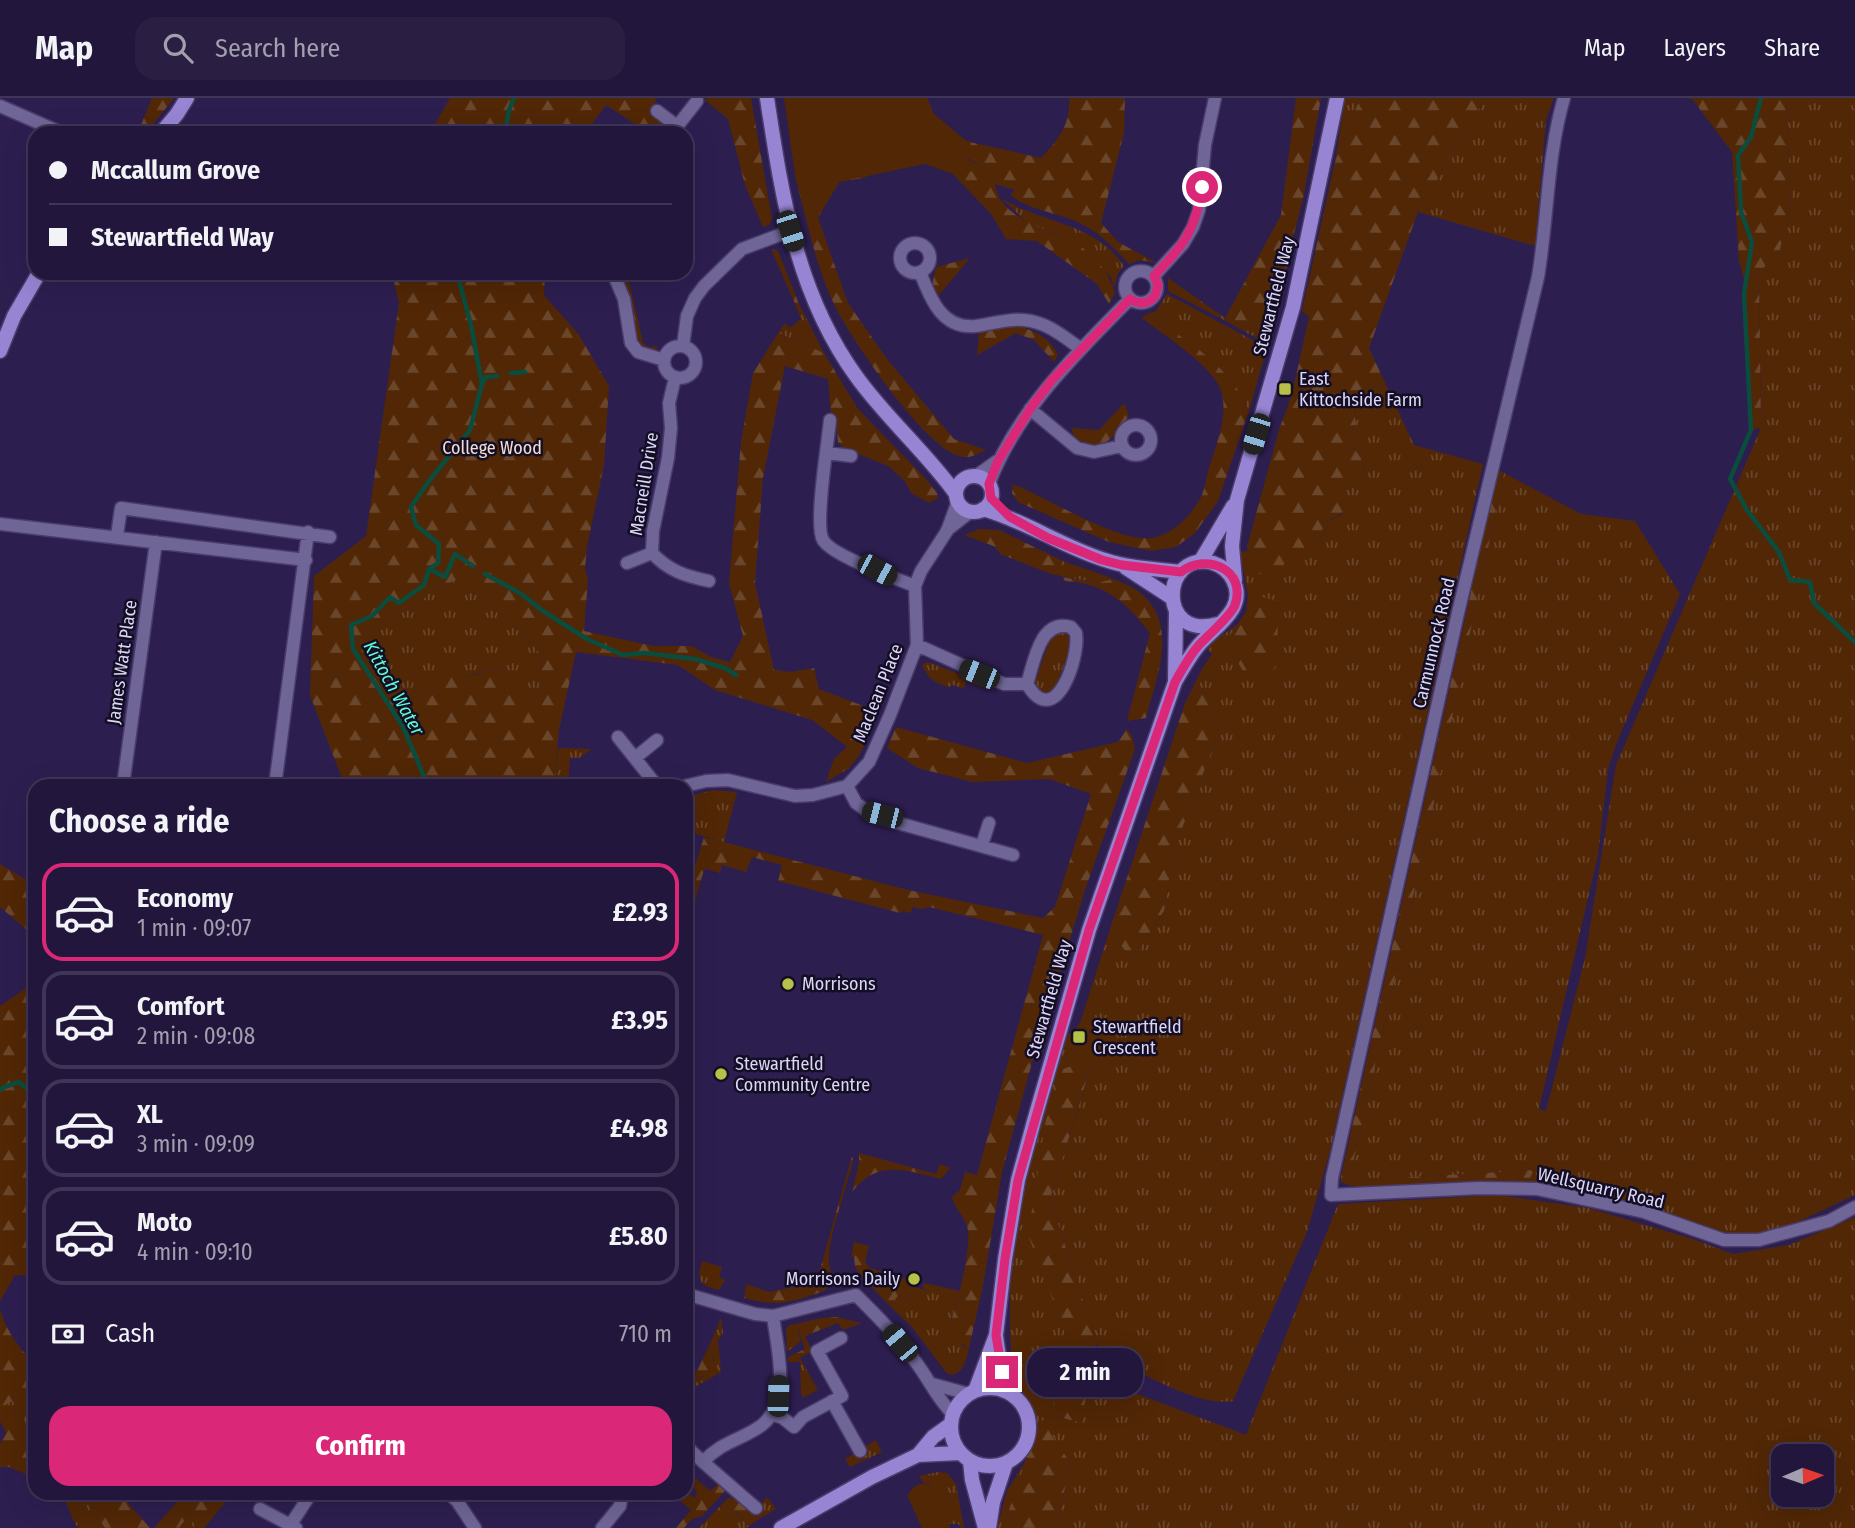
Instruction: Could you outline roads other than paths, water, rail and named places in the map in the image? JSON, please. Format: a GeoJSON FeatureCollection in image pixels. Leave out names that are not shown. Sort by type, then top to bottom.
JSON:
{"type":"FeatureCollection","features":[{"type":"Feature","properties":{"kind":"street"},"geometry":{"type":"LineString","coordinates":[[166,126],[187,98]]}},
{"type":"Feature","properties":{"kind":"street"},"geometry":{"type":"LineString","coordinates":[[767,98],[779,180],[790,231],[826,325],[881,410],[935,466],[957,498]]}},
{"type":"Feature","properties":{"kind":"street"},"geometry":{"type":"LineString","coordinates":[[1154,276],[1183,244],[1193,228],[1199,210],[1205,145],[1215,98]]}},
{"type":"Feature","properties":{"kind":"street","name":"Stewartfield Way"},"geometry":{"type":"LineString","coordinates":[[1236,587],[1232,545],[1237,500],[1293,307],[1337,98]]}},
{"type":"Feature","properties":{"kind":"street","name":"Carmunnock Road"},"geometry":{"type":"LineString","coordinates":[[1331,1195],[1332,1178],[1461,600],[1538,277],[1555,134],[1564,98]]}},
{"type":"Feature","properties":{"kind":"street"},"geometry":{"type":"LineString","coordinates":[[676,126],[697,101]]}},
{"type":"Feature","properties":{"kind":"street"},"geometry":{"type":"LineString","coordinates":[[0,106],[46,126]]}},
{"type":"Feature","properties":{"kind":"street"},"geometry":{"type":"LineString","coordinates":[[657,111],[671,126]]}},
{"type":"Feature","properties":{"kind":"street"},"geometry":{"type":"LineString","coordinates":[[683,346],[687,316],[704,286],[742,249],[790,231]]}},
{"type":"Feature","properties":{"kind":"street"},"geometry":{"type":"LineString","coordinates":[[1140,271],[1154,276],[1157,291],[1151,300],[1140,304],[1130,299],[1125,288],[1128,277],[1140,271]]}},
{"type":"Feature","properties":{"kind":"street"},"geometry":{"type":"LineString","coordinates":[[920,272],[929,296],[950,321],[961,326],[1009,320],[1044,324],[1081,349]]}},
{"type":"Feature","properties":{"kind":"street"},"geometry":{"type":"LineString","coordinates":[[0,351],[14,316],[35,280]]}},
{"type":"Feature","properties":{"kind":"street"},"geometry":{"type":"LineString","coordinates":[[616,280],[624,299],[631,343],[638,352],[664,360]]}},
{"type":"Feature","properties":{"kind":"street"},"geometry":{"type":"LineString","coordinates":[[984,500],[998,461],[1030,409],[1052,380],[1130,299]]}},
{"type":"Feature","properties":{"kind":"street"},"geometry":{"type":"LineString","coordinates":[[683,346],[690,349],[697,363],[690,376],[682,379],[675,378],[666,371],[664,360],[671,349],[683,346]]}},
{"type":"Feature","properties":{"kind":"street","name":"Macneill Drive"},"geometry":{"type":"LineString","coordinates":[[675,378],[669,404],[671,428],[668,458],[653,531],[652,553],[664,566],[677,573],[709,581]]}},
{"type":"Feature","properties":{"kind":"street"},"geometry":{"type":"LineString","coordinates":[[1030,409],[1077,448],[1094,452],[1122,446]]}},
{"type":"Feature","properties":{"kind":"street"},"geometry":{"type":"LineString","coordinates":[[830,420],[820,513],[823,541],[834,551],[915,586]]}},
{"type":"Feature","properties":{"kind":"street"},"geometry":{"type":"LineString","coordinates":[[827,453],[851,456]]}},
{"type":"Feature","properties":{"kind":"street"},"geometry":{"type":"LineString","coordinates":[[957,498],[957,488],[998,461]]}},
{"type":"Feature","properties":{"kind":"street"},"geometry":{"type":"LineString","coordinates":[[935,466],[983,478],[984,500]]}},
{"type":"Feature","properties":{"kind":"street"},"geometry":{"type":"LineString","coordinates":[[957,498],[984,500],[1048,538],[1122,565],[1181,572]]}},
{"type":"Feature","properties":{"kind":"street","name":"Maclean Place"},"geometry":{"type":"LineString","coordinates":[[846,786],[869,762],[917,645],[915,586],[921,571],[947,531],[957,498]]}},
{"type":"Feature","properties":{"kind":"street","name":"Maclean Place"},"geometry":{"type":"LineString","coordinates":[[947,531],[984,500]]}},
{"type":"Feature","properties":{"kind":"street","name":"Stewartfield Way"},"geometry":{"type":"LineString","coordinates":[[1200,562],[1237,500]]}},
{"type":"Feature","properties":{"kind":"street"},"geometry":{"type":"LineString","coordinates":[[117,536],[121,508],[330,537]]}},
{"type":"Feature","properties":{"kind":"street"},"geometry":{"type":"LineString","coordinates":[[0,524],[306,560]]}},
{"type":"Feature","properties":{"kind":"street"},"geometry":{"type":"LineString","coordinates":[[276,779],[308,532]]}},
{"type":"Feature","properties":{"kind":"street","name":"James Watt Place"},"geometry":{"type":"LineString","coordinates":[[124,779],[156,542]]}},
{"type":"Feature","properties":{"kind":"street","name":"Macneill Drive"},"geometry":{"type":"LineString","coordinates":[[627,563],[652,553]]}},
{"type":"Feature","properties":{"kind":"street"},"geometry":{"type":"LineString","coordinates":[[1122,565],[1174,604],[1190,624],[1199,627],[1226,620],[1236,605],[1236,587],[1227,570],[1209,562],[1189,565],[1173,584],[1174,604]]}},
{"type":"Feature","properties":{"kind":"street","name":"Stewartfield Way"},"geometry":{"type":"LineString","coordinates":[[1174,604],[1175,682]]}},
{"type":"Feature","properties":{"kind":"street","name":"Stewartfield Way"},"geometry":{"type":"LineString","coordinates":[[1004,1391],[996,1335],[1018,1180],[1031,1133],[1089,930],[1175,682],[1196,649],[1218,624]]}},
{"type":"Feature","properties":{"kind":"street"},"geometry":{"type":"LineString","coordinates":[[1063,625],[1071,627],[1076,633],[1077,648],[1064,686],[1058,695],[1050,700],[1043,700],[1031,692],[1027,684],[1049,628],[1063,625]]}},
{"type":"Feature","properties":{"kind":"street"},"geometry":{"type":"LineString","coordinates":[[917,645],[1004,684],[1027,684]]}},
{"type":"Feature","properties":{"kind":"street"},"geometry":{"type":"LineString","coordinates":[[618,737],[652,779]]}},
{"type":"Feature","properties":{"kind":"street"},"geometry":{"type":"LineString","coordinates":[[635,758],[657,740]]}},
{"type":"Feature","properties":{"kind":"street"},"geometry":{"type":"LineString","coordinates":[[693,785],[728,780],[795,796],[813,795],[846,786],[856,803],[867,811],[898,823],[1013,855]]}},
{"type":"Feature","properties":{"kind":"street"},"geometry":{"type":"LineString","coordinates":[[982,845],[989,823]]}},
{"type":"Feature","properties":{"kind":"street","name":"Wellsquarry Road"},"geometry":{"type":"LineString","coordinates":[[1331,1195],[1479,1188],[1537,1189],[1644,1212],[1724,1240],[1759,1240],[1829,1221],[1855,1207]]}},
{"type":"Feature","properties":{"kind":"street"},"geometry":{"type":"LineString","coordinates":[[693,1296],[755,1314],[774,1316],[856,1295],[887,1326],[932,1384],[952,1419]]}},
{"type":"Feature","properties":{"kind":"street"},"geometry":{"type":"LineString","coordinates":[[703,1462],[716,1448],[761,1425],[772,1414],[778,1396],[779,1370],[774,1316]]}},
{"type":"Feature","properties":{"kind":"street","name":"Stewartfield Way"},"geometry":{"type":"LineString","coordinates":[[972,1393],[996,1335]]}},
{"type":"Feature","properties":{"kind":"street"},"geometry":{"type":"LineString","coordinates":[[772,1414],[783,1418],[794,1427],[803,1416],[842,1396],[817,1351],[841,1338]]}},
{"type":"Feature","properties":{"kind":"street"},"geometry":{"type":"LineString","coordinates":[[932,1384],[972,1393]]}},
{"type":"Feature","properties":{"kind":"street"},"geometry":{"type":"LineString","coordinates":[[918,1455],[965,1457],[987,1466],[1006,1463],[1021,1451],[1029,1432],[1026,1412],[1021,1403],[1004,1391],[990,1388],[972,1393],[957,1406],[952,1419],[952,1437],[965,1457],[987,1528]]}},
{"type":"Feature","properties":{"kind":"street"},"geometry":{"type":"LineString","coordinates":[[832,1401],[860,1451]]}},
{"type":"Feature","properties":{"kind":"street"},"geometry":{"type":"LineString","coordinates":[[781,1528],[872,1477],[918,1455],[952,1419]]}},
{"type":"Feature","properties":{"kind":"street"},"geometry":{"type":"LineString","coordinates":[[693,1453],[756,1508]]}},
{"type":"Feature","properties":{"kind":"street"},"geometry":{"type":"LineString","coordinates":[[987,1528],[1006,1463]]}},
{"type":"Feature","properties":{"kind":"street"},"geometry":{"type":"LineString","coordinates":[[260,1509],[294,1526],[307,1500]]}},
{"type":"Feature","properties":{"kind":"street"},"geometry":{"type":"LineString","coordinates":[[460,1500],[475,1528]]}},
{"type":"Feature","properties":{"kind":"street"},"geometry":{"type":"LineString","coordinates":[[602,1528],[620,1506],[621,1500]]}},
{"type":"Feature","properties":{"kind":"waterway","name":"Kittoch Water"},"geometry":{"type":"LineString","coordinates":[[506,126],[514,98]]}},
{"type":"Feature","properties":{"kind":"waterway"},"geometry":{"type":"LineString","coordinates":[[1761,98],[1751,137],[1738,155],[1741,212],[1752,242],[1744,294],[1751,430],[1730,479],[1747,510],[1779,552],[1790,580],[1810,582],[1814,603],[1855,642]]}},
{"type":"Feature","properties":{"kind":"waterway","name":"Kittoch Water"},"geometry":{"type":"LineString","coordinates":[[425,779],[403,727],[353,649],[351,625],[372,616],[390,597],[399,603],[424,585],[429,569],[438,563],[439,544],[416,525],[411,507],[470,430],[482,384],[459,280]]}},
{"type":"Feature","properties":{"kind":"waterway"},"geometry":{"type":"LineString","coordinates":[[511,373],[525,372]]}},
{"type":"Feature","properties":{"kind":"waterway"},"geometry":{"type":"LineString","coordinates":[[482,384],[486,377],[497,376]]}},
{"type":"Feature","properties":{"kind":"waterway"},"geometry":{"type":"LineString","coordinates":[[429,569],[445,577],[455,554],[473,566]]}},
{"type":"Feature","properties":{"kind":"waterway"},"geometry":{"type":"LineString","coordinates":[[485,574],[520,593],[587,639],[623,655],[644,653],[695,659],[725,668],[736,675]]}},
{"type":"Feature","properties":{"kind":"waterway","name":"Kittoch Water"},"geometry":{"type":"LineString","coordinates":[[0,1090],[19,1082],[28,1089]]}},
{"type":"Feature","properties":{"kind":"place","name":"East Kittochside Farm"},"geometry":{"type":"Point","coordinates":[1285,389]}},
{"type":"Feature","properties":{"kind":"place","name":"Morrisons"},"geometry":{"type":"Point","coordinates":[788,984]}},
{"type":"Feature","properties":{"kind":"place","name":"Stewartfield Crescent"},"geometry":{"type":"Point","coordinates":[1079,1037]}},
{"type":"Feature","properties":{"kind":"place","name":"Stewartfield Community Centre"},"geometry":{"type":"Point","coordinates":[721,1074]}},
{"type":"Feature","properties":{"kind":"place","name":"Morrisons Daily"},"geometry":{"type":"Point","coordinates":[914,1279]}},
{"type":"Feature","properties":{"kind":"park label","name":"College Wood"},"geometry":{"type":"Point","coordinates":[492,448]}}]}
